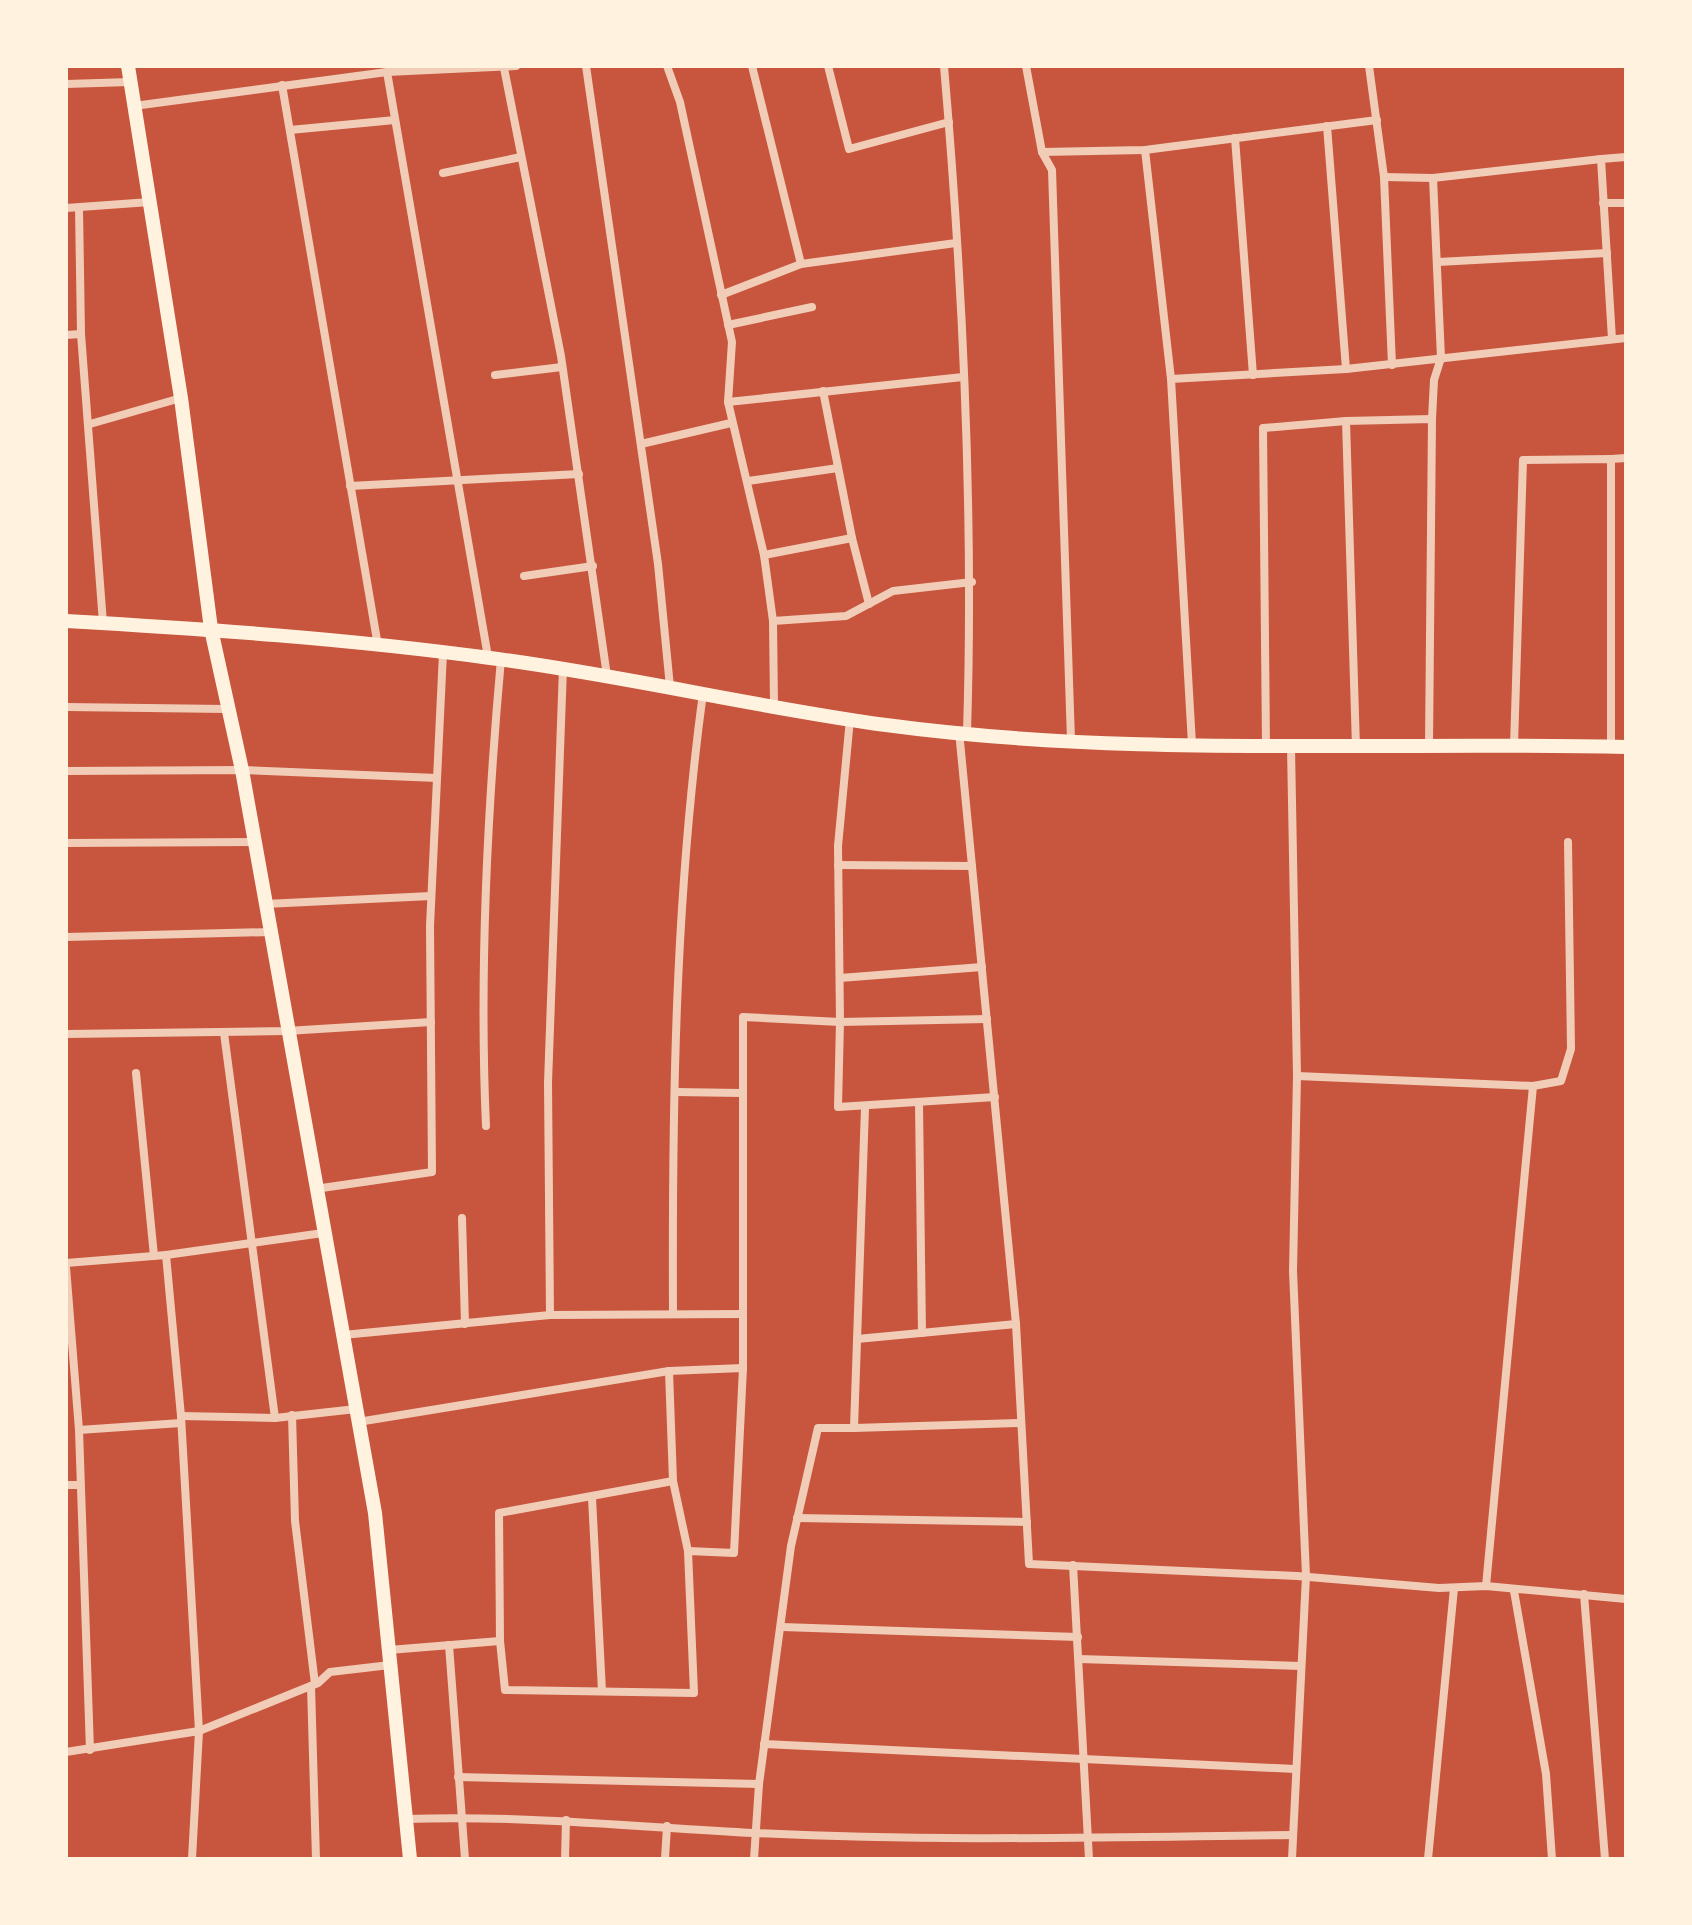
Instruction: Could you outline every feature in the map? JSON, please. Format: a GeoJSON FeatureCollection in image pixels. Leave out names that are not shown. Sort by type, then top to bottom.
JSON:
{"type":"FeatureCollection","features":[{"type":"Feature","properties":{"kind":"main road"},"geometry":{"type":"LineString","coordinates":[[128,66],[181,398],[211,629],[242,770],[375,1513],[410,1859]]}},
{"type":"Feature","properties":{"kind":"main road"},"geometry":{"type":"LineString","coordinates":[[66,621],[211,629],[494,658],[850,718],[1071,740],[1291,747],[1619,747]]}},
{"type":"Feature","properties":{"kind":"street"},"geometry":{"type":"LineString","coordinates":[[134,106],[387,72],[516,66]]}},
{"type":"Feature","properties":{"kind":"street"},"geometry":{"type":"LineString","coordinates":[[586,66],[658,564],[670,687]]}},
{"type":"Feature","properties":{"kind":"street"},"geometry":{"type":"LineString","coordinates":[[667,66],[680,102],[732,342],[728,402],[764,555],[773,621],[774,706]]}},
{"type":"Feature","properties":{"kind":"street"},"geometry":{"type":"LineString","coordinates":[[752,66],[801,264]]}},
{"type":"Feature","properties":{"kind":"street"},"geometry":{"type":"LineString","coordinates":[[828,66],[849,149],[949,122]]}},
{"type":"Feature","properties":{"kind":"street"},"geometry":{"type":"LineString","coordinates":[[944,66],[972,582],[963,731],[972,866],[1016,1324],[1029,1564],[1306,1576],[1454,1588],[1486,1586],[1626,1599]]}},
{"type":"Feature","properties":{"kind":"street"},"geometry":{"type":"LineString","coordinates":[[1026,66],[1042,152],[1052,170],[1071,740]]}},
{"type":"Feature","properties":{"kind":"street"},"geometry":{"type":"LineString","coordinates":[[1369,66],[1384,177],[1392,365]]}},
{"type":"Feature","properties":{"kind":"street"},"geometry":{"type":"LineString","coordinates":[[504,68],[562,367],[607,676]]}},
{"type":"Feature","properties":{"kind":"street"},"geometry":{"type":"LineString","coordinates":[[387,72],[458,482],[494,658],[483,1056],[486,1126]]}},
{"type":"Feature","properties":{"kind":"street"},"geometry":{"type":"LineString","coordinates":[[66,84],[130,82]]}},
{"type":"Feature","properties":{"kind":"street"},"geometry":{"type":"LineString","coordinates":[[282,85],[378,646]]}},
{"type":"Feature","properties":{"kind":"street"},"geometry":{"type":"LineString","coordinates":[[290,130],[395,120]]}},
{"type":"Feature","properties":{"kind":"street"},"geometry":{"type":"LineString","coordinates":[[1042,152],[1145,150],[1377,120]]}},
{"type":"Feature","properties":{"kind":"street"},"geometry":{"type":"LineString","coordinates":[[1327,126],[1346,369]]}},
{"type":"Feature","properties":{"kind":"street"},"geometry":{"type":"LineString","coordinates":[[1235,138],[1253,375]]}},
{"type":"Feature","properties":{"kind":"street"},"geometry":{"type":"LineString","coordinates":[[1145,150],[1171,379],[1192,744]]}},
{"type":"Feature","properties":{"kind":"street"},"geometry":{"type":"LineString","coordinates":[[443,173],[521,157]]}},
{"type":"Feature","properties":{"kind":"street"},"geometry":{"type":"LineString","coordinates":[[1384,177],[1433,178],[1626,157]]}},
{"type":"Feature","properties":{"kind":"street"},"geometry":{"type":"LineString","coordinates":[[1601,159],[1612,339]]}},
{"type":"Feature","properties":{"kind":"street"},"geometry":{"type":"LineString","coordinates":[[1429,746],[1432,419],[1434,380],[1441,358],[1433,178]]}},
{"type":"Feature","properties":{"kind":"street"},"geometry":{"type":"LineString","coordinates":[[66,208],[150,202]]}},
{"type":"Feature","properties":{"kind":"street"},"geometry":{"type":"LineString","coordinates":[[1603,203],[1626,203]]}},
{"type":"Feature","properties":{"kind":"street"},"geometry":{"type":"LineString","coordinates":[[79,208],[81,334],[103,623]]}},
{"type":"Feature","properties":{"kind":"street"},"geometry":{"type":"LineString","coordinates":[[721,295],[801,264],[956,243]]}},
{"type":"Feature","properties":{"kind":"street"},"geometry":{"type":"LineString","coordinates":[[1438,262],[1607,253]]}},
{"type":"Feature","properties":{"kind":"street"},"geometry":{"type":"LineString","coordinates":[[728,325],[812,307]]}},
{"type":"Feature","properties":{"kind":"street"},"geometry":{"type":"LineString","coordinates":[[66,335],[81,334]]}},
{"type":"Feature","properties":{"kind":"street"},"geometry":{"type":"LineString","coordinates":[[1171,379],[1392,365],[1626,338]]}},
{"type":"Feature","properties":{"kind":"street"},"geometry":{"type":"LineString","coordinates":[[495,375],[562,367]]}},
{"type":"Feature","properties":{"kind":"street"},"geometry":{"type":"LineString","coordinates":[[728,402],[963,377]]}},
{"type":"Feature","properties":{"kind":"street"},"geometry":{"type":"LineString","coordinates":[[823,391],[852,538],[869,604]]}},
{"type":"Feature","properties":{"kind":"street"},"geometry":{"type":"LineString","coordinates":[[90,424],[181,398]]}},
{"type":"Feature","properties":{"kind":"street"},"geometry":{"type":"LineString","coordinates":[[1266,746],[1263,428],[1346,421],[1432,419]]}},
{"type":"Feature","properties":{"kind":"street"},"geometry":{"type":"LineString","coordinates":[[1346,421],[1356,747]]}},
{"type":"Feature","properties":{"kind":"street"},"geometry":{"type":"LineString","coordinates":[[641,444],[731,423]]}},
{"type":"Feature","properties":{"kind":"street"},"geometry":{"type":"LineString","coordinates":[[1514,746],[1523,460],[1626,458]]}},
{"type":"Feature","properties":{"kind":"street"},"geometry":{"type":"LineString","coordinates":[[1611,459],[1619,747]]}},
{"type":"Feature","properties":{"kind":"street"},"geometry":{"type":"LineString","coordinates":[[748,481],[838,468]]}},
{"type":"Feature","properties":{"kind":"street"},"geometry":{"type":"LineString","coordinates":[[350,486],[579,474]]}},
{"type":"Feature","properties":{"kind":"street"},"geometry":{"type":"LineString","coordinates":[[764,555],[852,538]]}},
{"type":"Feature","properties":{"kind":"street"},"geometry":{"type":"LineString","coordinates":[[524,576],[593,566]]}},
{"type":"Feature","properties":{"kind":"street"},"geometry":{"type":"LineString","coordinates":[[773,621],[846,616],[893,591],[972,582]]}},
{"type":"Feature","properties":{"kind":"street"},"geometry":{"type":"LineString","coordinates":[[315,1189],[432,1172],[431,896],[443,653]]}},
{"type":"Feature","properties":{"kind":"street"},"geometry":{"type":"LineString","coordinates":[[550,1315],[548,1083],[563,668]]}},
{"type":"Feature","properties":{"kind":"street"},"geometry":{"type":"LineString","coordinates":[[673,1314],[675,1092],[685,848],[703,693]]}},
{"type":"Feature","properties":{"kind":"street"},"geometry":{"type":"LineString","coordinates":[[66,707],[227,709]]}},
{"type":"Feature","properties":{"kind":"street"},"geometry":{"type":"LineString","coordinates":[[850,718],[838,865],[838,1107],[865,1108],[995,1097]]}},
{"type":"Feature","properties":{"kind":"street"},"geometry":{"type":"LineString","coordinates":[[1291,747],[1297,1076],[1293,1271],[1306,1576],[1292,1859]]}},
{"type":"Feature","properties":{"kind":"street"},"geometry":{"type":"LineString","coordinates":[[66,771],[242,770],[437,778]]}},
{"type":"Feature","properties":{"kind":"street"},"geometry":{"type":"LineString","coordinates":[[66,843],[255,842]]}},
{"type":"Feature","properties":{"kind":"street"},"geometry":{"type":"LineString","coordinates":[[1297,1076],[1533,1086],[1561,1081],[1571,1049],[1568,842]]}},
{"type":"Feature","properties":{"kind":"street"},"geometry":{"type":"LineString","coordinates":[[838,865],[972,866]]}},
{"type":"Feature","properties":{"kind":"street"},"geometry":{"type":"LineString","coordinates":[[265,904],[431,896]]}},
{"type":"Feature","properties":{"kind":"street"},"geometry":{"type":"LineString","coordinates":[[66,937],[270,932]]}},
{"type":"Feature","properties":{"kind":"street"},"geometry":{"type":"LineString","coordinates":[[840,978],[982,967]]}},
{"type":"Feature","properties":{"kind":"street"},"geometry":{"type":"LineString","coordinates":[[688,1551],[734,1553],[743,1368],[743,1017],[840,1022],[987,1019]]}},
{"type":"Feature","properties":{"kind":"street"},"geometry":{"type":"LineString","coordinates":[[66,1034],[287,1031],[431,1022]]}},
{"type":"Feature","properties":{"kind":"street"},"geometry":{"type":"LineString","coordinates":[[224,1033],[275,1418]]}},
{"type":"Feature","properties":{"kind":"street"},"geometry":{"type":"LineString","coordinates":[[136,1073],[154,1256]]}},
{"type":"Feature","properties":{"kind":"street"},"geometry":{"type":"LineString","coordinates":[[1486,1586],[1533,1086]]}},
{"type":"Feature","properties":{"kind":"street"},"geometry":{"type":"LineString","coordinates":[[675,1092],[741,1093]]}},
{"type":"Feature","properties":{"kind":"street"},"geometry":{"type":"LineString","coordinates":[[919,1103],[922,1333]]}},
{"type":"Feature","properties":{"kind":"street"},"geometry":{"type":"LineString","coordinates":[[854,1428],[865,1108]]}},
{"type":"Feature","properties":{"kind":"street"},"geometry":{"type":"LineString","coordinates":[[462,1218],[465,1324]]}},
{"type":"Feature","properties":{"kind":"street"},"geometry":{"type":"LineString","coordinates":[[90,1750],[78,1485],[79,1430],[66,1265],[166,1255],[323,1233]]}},
{"type":"Feature","properties":{"kind":"street"},"geometry":{"type":"LineString","coordinates":[[166,1255],[181,1419],[199,1731],[192,1859]]}},
{"type":"Feature","properties":{"kind":"street"},"geometry":{"type":"LineString","coordinates":[[342,1335],[550,1315],[743,1314]]}},
{"type":"Feature","properties":{"kind":"street"},"geometry":{"type":"LineString","coordinates":[[857,1339],[1016,1324]]}},
{"type":"Feature","properties":{"kind":"street"},"geometry":{"type":"LineString","coordinates":[[79,1430],[181,1419],[357,1416],[669,1371],[743,1368]]}},
{"type":"Feature","properties":{"kind":"street"},"geometry":{"type":"LineString","coordinates":[[669,1371],[673,1481],[688,1551],[694,1693],[505,1690],[500,1641],[499,1513],[673,1481]]}},
{"type":"Feature","properties":{"kind":"street"},"geometry":{"type":"LineString","coordinates":[[292,1415],[295,1521],[313,1685],[316,1859]]}},
{"type":"Feature","properties":{"kind":"street"},"geometry":{"type":"LineString","coordinates":[[754,1859],[764,1744],[797,1518],[818,1428],[1021,1423]]}},
{"type":"Feature","properties":{"kind":"street"},"geometry":{"type":"LineString","coordinates":[[66,1485],[78,1485]]}},
{"type":"Feature","properties":{"kind":"street"},"geometry":{"type":"LineString","coordinates":[[592,1498],[602,1691]]}},
{"type":"Feature","properties":{"kind":"street"},"geometry":{"type":"LineString","coordinates":[[797,1518],[1027,1522]]}},
{"type":"Feature","properties":{"kind":"street"},"geometry":{"type":"LineString","coordinates":[[1073,1565],[1089,1859]]}},
{"type":"Feature","properties":{"kind":"street"},"geometry":{"type":"LineString","coordinates":[[1428,1859],[1454,1588]]}},
{"type":"Feature","properties":{"kind":"street"},"geometry":{"type":"LineString","coordinates":[[1514,1591],[1546,1774],[1552,1859]]}},
{"type":"Feature","properties":{"kind":"street"},"geometry":{"type":"LineString","coordinates":[[1584,1594],[1605,1859]]}},
{"type":"Feature","properties":{"kind":"street"},"geometry":{"type":"LineString","coordinates":[[782,1627],[1078,1637]]}},
{"type":"Feature","properties":{"kind":"street"},"geometry":{"type":"LineString","coordinates":[[66,1752],[199,1731],[313,1685],[330,1672],[449,1645],[500,1641]]}},
{"type":"Feature","properties":{"kind":"street"},"geometry":{"type":"LineString","coordinates":[[449,1645],[465,1859]]}},
{"type":"Feature","properties":{"kind":"street"},"geometry":{"type":"LineString","coordinates":[[1079,1659],[1301,1666]]}},
{"type":"Feature","properties":{"kind":"street"},"geometry":{"type":"LineString","coordinates":[[764,1744],[1295,1769]]}},
{"type":"Feature","properties":{"kind":"street"},"geometry":{"type":"LineString","coordinates":[[458,1777],[759,1784]]}},
{"type":"Feature","properties":{"kind":"street"},"geometry":{"type":"LineString","coordinates":[[406,1819],[566,1820],[756,1833],[1089,1838],[1293,1835]]}},
{"type":"Feature","properties":{"kind":"street"},"geometry":{"type":"LineString","coordinates":[[565,1859],[566,1820]]}},
{"type":"Feature","properties":{"kind":"street"},"geometry":{"type":"LineString","coordinates":[[665,1859],[667,1826]]}}]}
